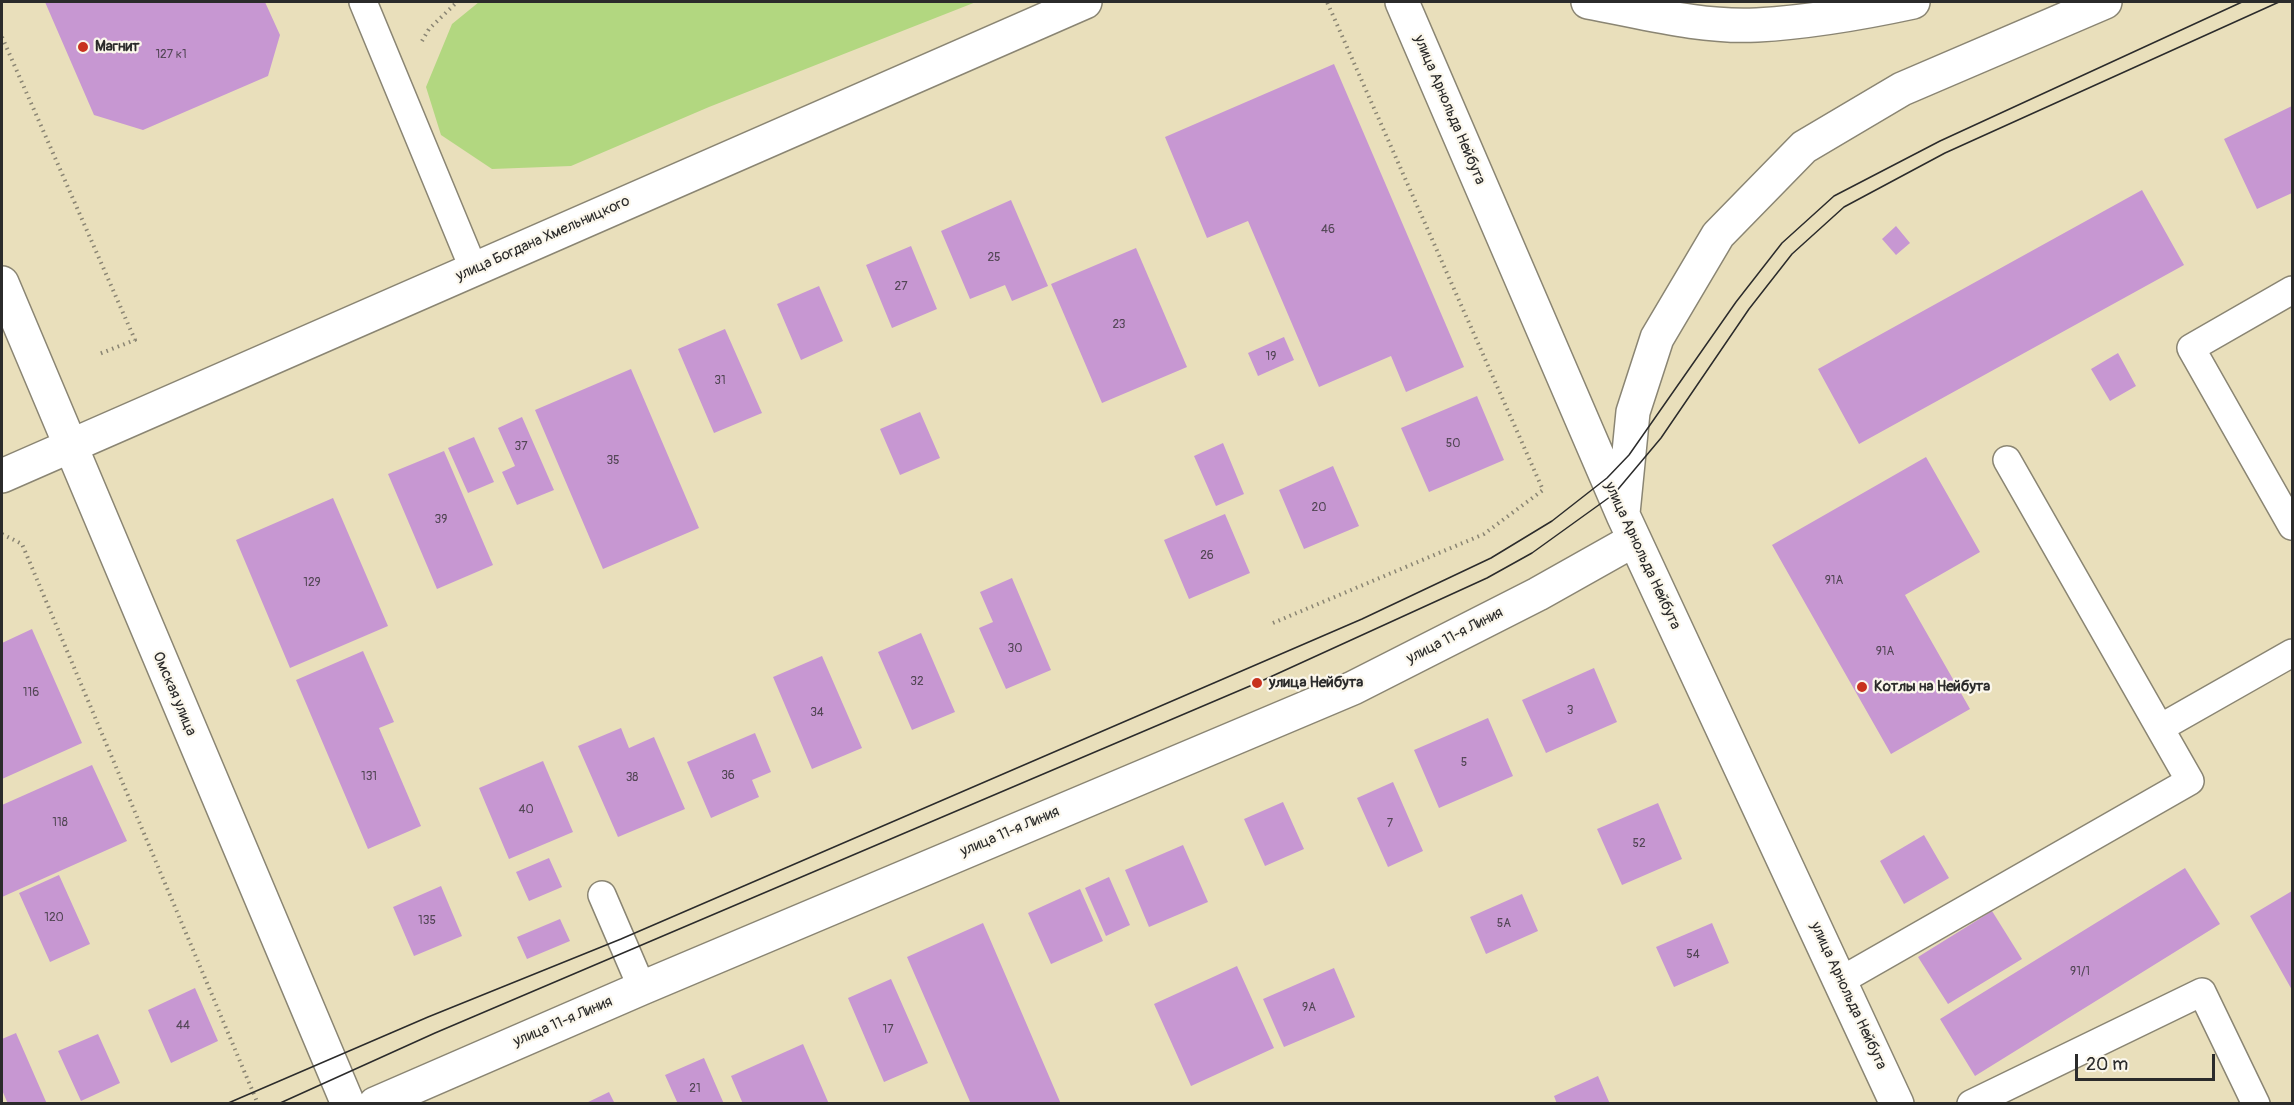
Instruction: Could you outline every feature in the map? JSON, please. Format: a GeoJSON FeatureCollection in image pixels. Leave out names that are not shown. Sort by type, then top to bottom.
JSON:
{"type":"FeatureCollection","features":[{"type":"Feature","properties":{"kind":"main road","name":"улица Богдана Хмельницкого"},"geometry":{"type":"LineString","coordinates":[[2,476],[1085,2]]}},
{"type":"Feature","properties":{"kind":"main road","name":"улица Арнольда Нейбута"},"geometry":{"type":"LineString","coordinates":[[1402,2],[1629,527],[1897,1104]]}},
{"type":"Feature","properties":{"kind":"main road"},"geometry":{"type":"LineString","coordinates":[[1588,2],[1685,20],[1756,25],[1854,15],[1913,2]]}},
{"type":"Feature","properties":{"kind":"main road"},"geometry":{"type":"LineString","coordinates":[[1629,527],[1633,412],[1657,338],[1718,235],[1804,147],[1902,90],[2105,2]]}},
{"type":"Feature","properties":{"kind":"main road","name":"Омская улица"},"geometry":{"type":"LineString","coordinates":[[2,283],[69,447],[348,1104]]}},
{"type":"Feature","properties":{"kind":"main road","name":"улица 11-я Линия"},"geometry":{"type":"LineString","coordinates":[[375,1104],[642,988],[1353,688],[1538,594],[1629,527]]}},
{"type":"Feature","properties":{"kind":"lane"},"geometry":{"type":"LineString","coordinates":[[363,2],[474,270]]}},
{"type":"Feature","properties":{"kind":"lane"},"geometry":{"type":"LineString","coordinates":[[2292,290],[2191,348],[2292,526]]}},
{"type":"Feature","properties":{"kind":"lane"},"geometry":{"type":"LineString","coordinates":[[1840,981],[2190,781],[2007,460]]}},
{"type":"Feature","properties":{"kind":"lane"},"geometry":{"type":"LineString","coordinates":[[2160,728],[2292,653]]}},
{"type":"Feature","properties":{"kind":"lane"},"geometry":{"type":"LineString","coordinates":[[602,895],[642,988]]}},
{"type":"Feature","properties":{"kind":"lane"},"geometry":{"type":"LineString","coordinates":[[1971,1104],[2202,992],[2256,1104]]}},
{"type":"Feature","properties":{"kind":"path"},"geometry":{"type":"LineString","coordinates":[[397,84],[429,29],[456,2]]}},
{"type":"Feature","properties":{"kind":"path"},"geometry":{"type":"LineString","coordinates":[[1273,623],[1484,534],[1543,490],[1328,2]]}},
{"type":"Feature","properties":{"kind":"path"},"geometry":{"type":"LineString","coordinates":[[2,37],[135,340],[99,354]]}},
{"type":"Feature","properties":{"kind":"path"},"geometry":{"type":"LineString","coordinates":[[2,534],[22,544],[258,1104]]}},
{"type":"Feature","properties":{"kind":"green space"},"geometry":{"type":"Polygon","coordinates":[[[479,2],[976,2],[709,107],[571,166],[492,169],[441,135],[426,87],[452,24],[479,2]]]}},
{"type":"Feature","properties":{"kind":"building"},"geometry":{"type":"Polygon","coordinates":[[[45,2],[265,2],[280,35],[268,76],[143,130],[94,115],[45,2]]]}},
{"type":"Feature","properties":{"kind":"building"},"geometry":{"type":"Polygon","coordinates":[[[1334,64],[1464,367],[1406,392],[1391,356],[1319,387],[1248,221],[1207,238],[1165,137],[1334,64]]]}},
{"type":"Feature","properties":{"kind":"building"},"geometry":{"type":"Polygon","coordinates":[[[2292,106],[2292,193],[2257,209],[2224,139],[2292,106]]]}},
{"type":"Feature","properties":{"kind":"building"},"geometry":{"type":"Polygon","coordinates":[[[2142,190],[2184,265],[1859,444],[1818,369],[2142,190]]]}},
{"type":"Feature","properties":{"kind":"building"},"geometry":{"type":"Polygon","coordinates":[[[1011,200],[1048,286],[1012,301],[1005,285],[970,299],[941,231],[1011,200]]]}},
{"type":"Feature","properties":{"kind":"building"},"geometry":{"type":"Polygon","coordinates":[[[1896,226],[1910,243],[1896,255],[1882,239],[1896,226]]]}},
{"type":"Feature","properties":{"kind":"building"},"geometry":{"type":"Polygon","coordinates":[[[911,246],[937,309],[892,328],[866,265],[911,246]]]}},
{"type":"Feature","properties":{"kind":"building"},"geometry":{"type":"Polygon","coordinates":[[[1136,248],[1187,367],[1102,403],[1051,284],[1136,248]]]}},
{"type":"Feature","properties":{"kind":"building"},"geometry":{"type":"Polygon","coordinates":[[[819,286],[843,341],[801,360],[777,304],[819,286]]]}},
{"type":"Feature","properties":{"kind":"building"},"geometry":{"type":"Polygon","coordinates":[[[725,329],[762,413],[714,433],[678,349],[725,329]]]}},
{"type":"Feature","properties":{"kind":"building"},"geometry":{"type":"Polygon","coordinates":[[[1284,337],[1294,360],[1258,376],[1248,353],[1284,337]]]}},
{"type":"Feature","properties":{"kind":"building"},"geometry":{"type":"Polygon","coordinates":[[[2118,353],[2136,386],[2110,401],[2091,369],[2118,353]]]}},
{"type":"Feature","properties":{"kind":"building"},"geometry":{"type":"Polygon","coordinates":[[[631,369],[699,528],[603,569],[535,410],[631,369]]]}},
{"type":"Feature","properties":{"kind":"building"},"geometry":{"type":"Polygon","coordinates":[[[1477,396],[1504,460],[1429,492],[1401,428],[1477,396]]]}},
{"type":"Feature","properties":{"kind":"building"},"geometry":{"type":"Polygon","coordinates":[[[920,412],[940,458],[900,475],[880,429],[920,412]]]}},
{"type":"Feature","properties":{"kind":"building"},"geometry":{"type":"Polygon","coordinates":[[[522,417],[554,490],[517,505],[502,472],[515,466],[498,428],[522,417]]]}},
{"type":"Feature","properties":{"kind":"building"},"geometry":{"type":"Polygon","coordinates":[[[474,437],[494,482],[468,493],[448,448],[474,437]]]}},
{"type":"Feature","properties":{"kind":"building"},"geometry":{"type":"Polygon","coordinates":[[[1223,443],[1244,494],[1216,506],[1194,456],[1223,443]]]}},
{"type":"Feature","properties":{"kind":"building"},"geometry":{"type":"Polygon","coordinates":[[[444,451],[493,565],[437,589],[388,474],[444,451]]]}},
{"type":"Feature","properties":{"kind":"building"},"geometry":{"type":"Polygon","coordinates":[[[1926,457],[1980,552],[1905,595],[1970,709],[1891,754],[1772,545],[1926,457]]]}},
{"type":"Feature","properties":{"kind":"building"},"geometry":{"type":"Polygon","coordinates":[[[1333,466],[1359,526],[1304,549],[1279,490],[1333,466]]]}},
{"type":"Feature","properties":{"kind":"building"},"geometry":{"type":"Polygon","coordinates":[[[333,498],[388,626],[290,668],[236,540],[333,498]]]}},
{"type":"Feature","properties":{"kind":"building"},"geometry":{"type":"Polygon","coordinates":[[[1225,514],[1250,573],[1189,599],[1164,540],[1225,514]]]}},
{"type":"Feature","properties":{"kind":"building"},"geometry":{"type":"Polygon","coordinates":[[[1012,578],[1051,670],[1006,689],[979,628],[993,622],[980,592],[1012,578]]]}},
{"type":"Feature","properties":{"kind":"building"},"geometry":{"type":"Polygon","coordinates":[[[32,629],[82,743],[2,779],[2,643],[32,629]]]}},
{"type":"Feature","properties":{"kind":"building"},"geometry":{"type":"Polygon","coordinates":[[[921,633],[955,712],[912,730],[878,652],[921,633]]]}},
{"type":"Feature","properties":{"kind":"building"},"geometry":{"type":"Polygon","coordinates":[[[363,651],[394,722],[379,728],[421,826],[368,849],[296,680],[363,651]]]}},
{"type":"Feature","properties":{"kind":"building"},"geometry":{"type":"Polygon","coordinates":[[[822,656],[862,748],[812,769],[773,677],[822,656]]]}},
{"type":"Feature","properties":{"kind":"building"},"geometry":{"type":"Polygon","coordinates":[[[1594,668],[1617,722],[1546,753],[1522,700],[1594,668]]]}},
{"type":"Feature","properties":{"kind":"building"},"geometry":{"type":"Polygon","coordinates":[[[1488,718],[1513,776],[1439,808],[1414,750],[1488,718]]]}},
{"type":"Feature","properties":{"kind":"building"},"geometry":{"type":"Polygon","coordinates":[[[621,728],[629,748],[654,737],[685,809],[618,837],[578,746],[621,728]]]}},
{"type":"Feature","properties":{"kind":"building"},"geometry":{"type":"Polygon","coordinates":[[[755,733],[771,772],[752,780],[759,797],[711,818],[687,762],[755,733]]]}},
{"type":"Feature","properties":{"kind":"building"},"geometry":{"type":"Polygon","coordinates":[[[543,761],[573,832],[509,859],[479,788],[543,761]]]}},
{"type":"Feature","properties":{"kind":"building"},"geometry":{"type":"Polygon","coordinates":[[[92,765],[127,841],[2,897],[2,805],[92,765]]]}},
{"type":"Feature","properties":{"kind":"building"},"geometry":{"type":"Polygon","coordinates":[[[1393,782],[1423,851],[1388,867],[1357,798],[1393,782]]]}},
{"type":"Feature","properties":{"kind":"building"},"geometry":{"type":"Polygon","coordinates":[[[1283,802],[1304,849],[1265,866],[1244,819],[1283,802]]]}},
{"type":"Feature","properties":{"kind":"building"},"geometry":{"type":"Polygon","coordinates":[[[1658,803],[1682,859],[1622,885],[1597,829],[1658,803]]]}},
{"type":"Feature","properties":{"kind":"building"},"geometry":{"type":"Polygon","coordinates":[[[1924,835],[1949,878],[1904,904],[1880,861],[1924,835]]]}},
{"type":"Feature","properties":{"kind":"building"},"geometry":{"type":"Polygon","coordinates":[[[1183,845],[1208,902],[1149,927],[1125,870],[1183,845]]]}},
{"type":"Feature","properties":{"kind":"building"},"geometry":{"type":"Polygon","coordinates":[[[549,858],[562,887],[529,901],[516,872],[549,858]]]}},
{"type":"Feature","properties":{"kind":"building"},"geometry":{"type":"Polygon","coordinates":[[[2185,868],[2220,924],[1975,1076],[1940,1019],[2185,868]]]}},
{"type":"Feature","properties":{"kind":"building"},"geometry":{"type":"Polygon","coordinates":[[[59,875],[90,944],[50,962],[19,893],[59,875]]]}},
{"type":"Feature","properties":{"kind":"building"},"geometry":{"type":"Polygon","coordinates":[[[1109,877],[1130,925],[1106,936],[1085,888],[1109,877]]]}},
{"type":"Feature","properties":{"kind":"building"},"geometry":{"type":"Polygon","coordinates":[[[441,886],[462,936],[414,956],[393,907],[441,886]]]}},
{"type":"Feature","properties":{"kind":"building"},"geometry":{"type":"Polygon","coordinates":[[[1080,889],[1103,941],[1051,964],[1028,913],[1080,889]]]}},
{"type":"Feature","properties":{"kind":"building"},"geometry":{"type":"Polygon","coordinates":[[[2292,891],[2292,990],[2250,916],[2292,891]]]}},
{"type":"Feature","properties":{"kind":"building"},"geometry":{"type":"Polygon","coordinates":[[[1522,894],[1538,931],[1486,954],[1470,917],[1522,894]]]}},
{"type":"Feature","properties":{"kind":"building"},"geometry":{"type":"Polygon","coordinates":[[[1992,911],[2022,959],[1948,1004],[1918,957],[1992,911]]]}},
{"type":"Feature","properties":{"kind":"building"},"geometry":{"type":"Polygon","coordinates":[[[560,919],[570,941],[527,959],[517,937],[560,919]]]}},
{"type":"Feature","properties":{"kind":"building"},"geometry":{"type":"Polygon","coordinates":[[[983,923],[1061,1104],[971,1104],[907,957],[983,923]]]}},
{"type":"Feature","properties":{"kind":"building"},"geometry":{"type":"Polygon","coordinates":[[[1712,923],[1729,963],[1674,987],[1656,947],[1712,923]]]}},
{"type":"Feature","properties":{"kind":"building"},"geometry":{"type":"Polygon","coordinates":[[[1237,966],[1274,1048],[1191,1086],[1154,1004],[1237,966]]]}},
{"type":"Feature","properties":{"kind":"building"},"geometry":{"type":"Polygon","coordinates":[[[1334,968],[1355,1017],[1284,1047],[1263,999],[1334,968]]]}},
{"type":"Feature","properties":{"kind":"building"},"geometry":{"type":"Polygon","coordinates":[[[891,979],[928,1063],[884,1082],[848,998],[891,979]]]}},
{"type":"Feature","properties":{"kind":"building"},"geometry":{"type":"Polygon","coordinates":[[[195,988],[218,1041],[171,1063],[148,1010],[195,988]]]}},
{"type":"Feature","properties":{"kind":"building"},"geometry":{"type":"Polygon","coordinates":[[[16,1033],[47,1104],[8,1104],[2,1090],[2,1039],[16,1033]]]}},
{"type":"Feature","properties":{"kind":"building"},"geometry":{"type":"Polygon","coordinates":[[[98,1034],[120,1083],[81,1101],[58,1051],[98,1034]]]}},
{"type":"Feature","properties":{"kind":"building"},"geometry":{"type":"Polygon","coordinates":[[[803,1044],[829,1104],[743,1104],[731,1076],[803,1044]]]}},
{"type":"Feature","properties":{"kind":"building"},"geometry":{"type":"Polygon","coordinates":[[[704,1058],[724,1104],[678,1104],[665,1075],[704,1058]]]}},
{"type":"Feature","properties":{"kind":"building"},"geometry":{"type":"Polygon","coordinates":[[[1598,1076],[1610,1104],[1557,1104],[1554,1096],[1598,1076]]]}},
{"type":"Feature","properties":{"kind":"building"},"geometry":{"type":"Polygon","coordinates":[[[609,1092],[615,1104],[584,1104],[609,1092]]]}},
{"type":"Feature","properties":{"kind":"tram line"},"geometry":{"type":"LineString","coordinates":[[226,1104],[428,1017],[621,939],[1362,619],[1491,558],[1552,521],[1607,478],[1629,455],[1736,302],[1782,243],[1834,196],[1940,141],[2242,2]]}},
{"type":"Feature","properties":{"kind":"tram line"},"geometry":{"type":"LineString","coordinates":[[278,1104],[435,1033],[1257,683],[1487,578],[1532,553],[1614,494],[1661,438],[1749,309],[1792,254],[1844,207],[1945,153],[2279,2]]}},
{"type":"Feature","properties":{"kind":"place","name":"Магнит"},"geometry":{"type":"Point","coordinates":[83,47]}},
{"type":"Feature","properties":{"kind":"place","name":"улица Нейбута"},"geometry":{"type":"Point","coordinates":[1257,683]}},
{"type":"Feature","properties":{"kind":"place","name":"Котлы на Нейбута"},"geometry":{"type":"Point","coordinates":[1862,687]}}]}
